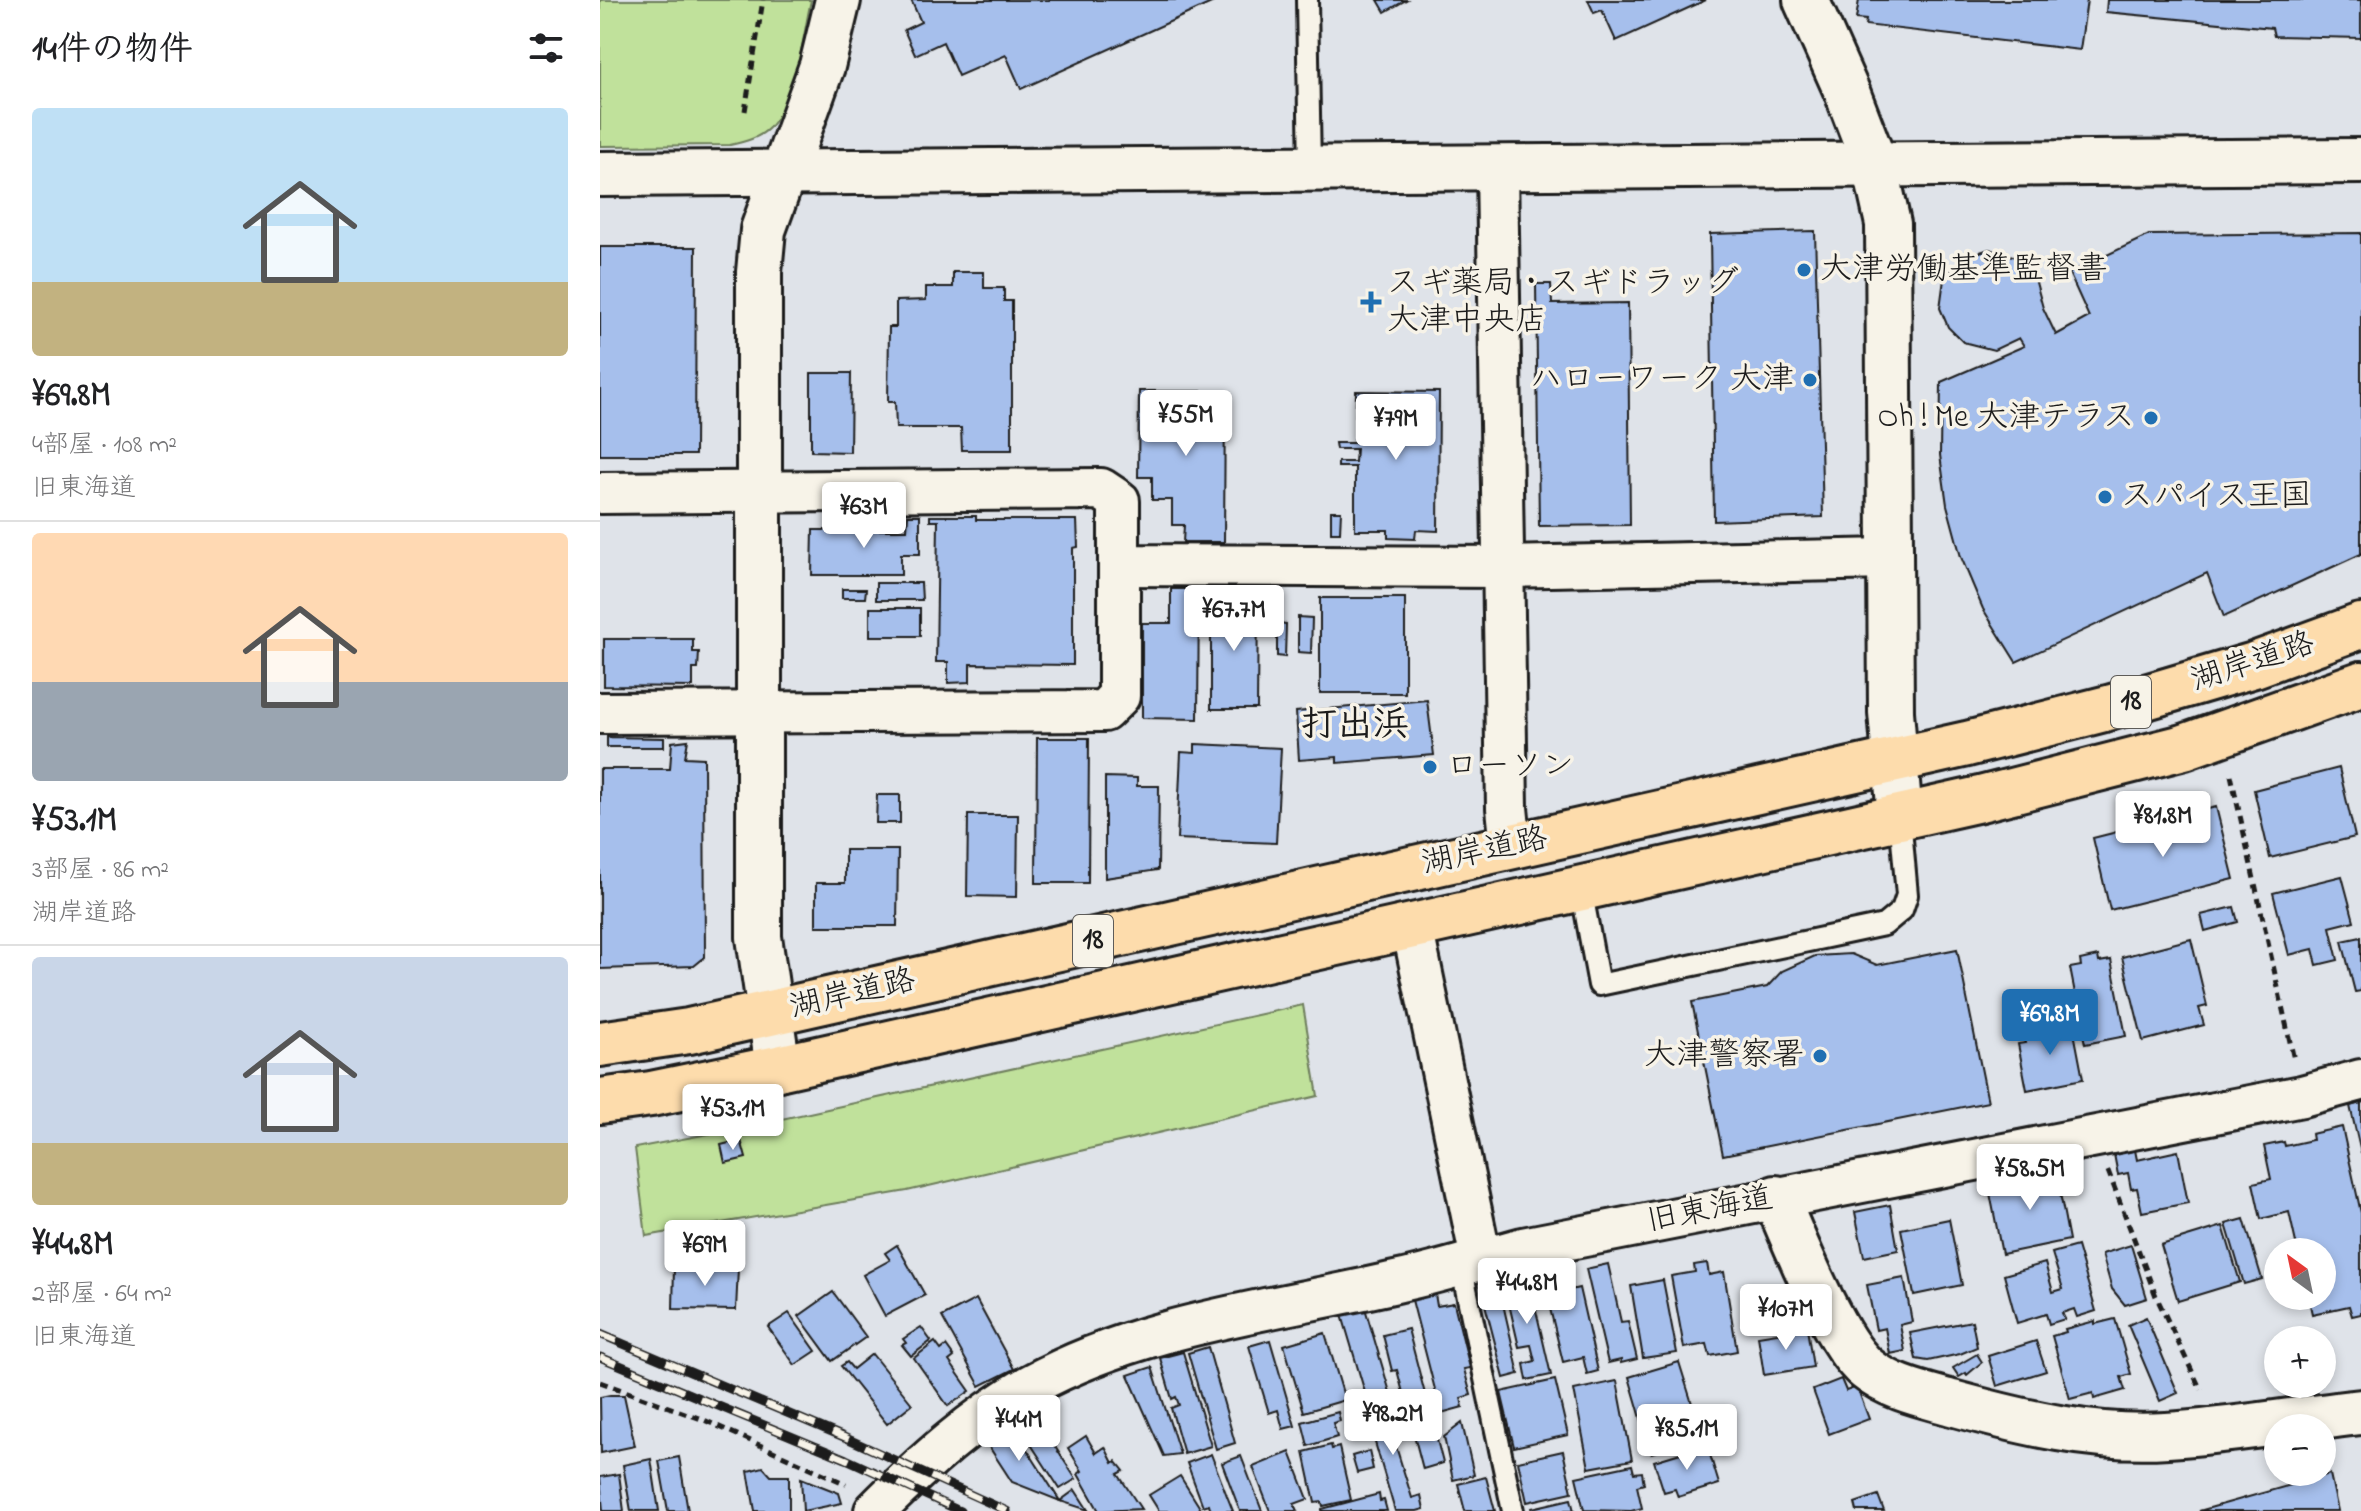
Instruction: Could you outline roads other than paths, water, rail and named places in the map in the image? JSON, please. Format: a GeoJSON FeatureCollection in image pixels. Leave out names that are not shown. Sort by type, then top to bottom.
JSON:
{"type":"FeatureCollection","features":[{"type":"Feature","properties":{"kind":"main road","name":"湖岸道路"},"geometry":{"type":"LineString","coordinates":[[600,1044],[689,1031],[1895,760],[2112,707],[2254,665],[2361,626]]}},
{"type":"Feature","properties":{"kind":"main road","name":"湖岸道路"},"geometry":{"type":"LineString","coordinates":[[600,1101],[651,1094],[778,1068],[2060,780],[2184,747],[2361,685]]}},
{"type":"Feature","properties":{"kind":"street"},"geometry":{"type":"LineString","coordinates":[[778,1068],[759,937],[759,272],[763,230],[822,66],[838,0]]}},
{"type":"Feature","properties":{"kind":"street"},"geometry":{"type":"LineString","coordinates":[[1806,0],[1875,165],[1888,224],[1891,712],[1900,817]]}},
{"type":"Feature","properties":{"kind":"street"},"geometry":{"type":"LineString","coordinates":[[600,174],[2361,161]]}},
{"type":"Feature","properties":{"kind":"street"},"geometry":{"type":"LineString","coordinates":[[1497,168],[1507,808],[1511,847]]}},
{"type":"Feature","properties":{"kind":"street"},"geometry":{"type":"LineString","coordinates":[[600,493],[1101,489],[1119,501],[1119,696],[1104,711],[600,713]]}},
{"type":"Feature","properties":{"kind":"street"},"geometry":{"type":"LineString","coordinates":[[1119,565],[1505,567],[1890,559]]}},
{"type":"Feature","properties":{"kind":"street"},"geometry":{"type":"LineString","coordinates":[[1412,926],[1471,1262]]}},
{"type":"Feature","properties":{"kind":"street","name":"旧東海道"},"geometry":{"type":"LineString","coordinates":[[878,1508],[988,1411],[1033,1384],[1096,1355],[1157,1335],[1401,1281],[1523,1248],[2302,1096],[2361,1080]]}},
{"type":"Feature","properties":{"kind":"street"},"geometry":{"type":"LineString","coordinates":[[1776,1198],[1798,1251],[1844,1340],[1867,1369],[1904,1389],[2003,1417],[2080,1432],[2166,1435],[2361,1412]]}},
{"type":"Feature","properties":{"kind":"lane"},"geometry":{"type":"LineString","coordinates":[[1307,0],[1310,169]]}},
{"type":"Feature","properties":{"kind":"lane"},"geometry":{"type":"LineString","coordinates":[[1581,888],[1599,985],[1884,925],[1902,910],[1907,895],[1900,817]]}},
{"type":"Feature","properties":{"kind":"lane"},"geometry":{"type":"LineString","coordinates":[[1471,1262],[1513,1511]]}},
{"type":"Feature","properties":{"kind":"railway"},"geometry":{"type":"LineString","coordinates":[[600,1334],[844,1437],[1007,1511]]}},
{"type":"Feature","properties":{"kind":"railway"},"geometry":{"type":"LineString","coordinates":[[600,1357],[846,1459],[960,1511]]}},
{"type":"Feature","properties":{"kind":"place","name":"大津労働基準監督書"},"geometry":{"type":"Point","coordinates":[1804,270]}},
{"type":"Feature","properties":{"kind":"place","name":"スギ薬局・スギドラッグ 大津中央店"},"geometry":{"type":"Point","coordinates":[1371,302]}},
{"type":"Feature","properties":{"kind":"place","name":"ハローワーク 大津"},"geometry":{"type":"Point","coordinates":[1810,380]}},
{"type":"Feature","properties":{"kind":"place","name":"Oh ! Me 大津テラス"},"geometry":{"type":"Point","coordinates":[2151,418]}},
{"type":"Feature","properties":{"kind":"place","name":"スパイス王国"},"geometry":{"type":"Point","coordinates":[2105,497]}},
{"type":"Feature","properties":{"kind":"place","name":"ローソン"},"geometry":{"type":"Point","coordinates":[1430,767]}},
{"type":"Feature","properties":{"kind":"place","name":"大津警察署"},"geometry":{"type":"Point","coordinates":[1820,1056]}},
{"type":"Feature","properties":{"kind":"district","name":"打出浜"},"geometry":{"type":"Point","coordinates":[1355,726]}}]}
